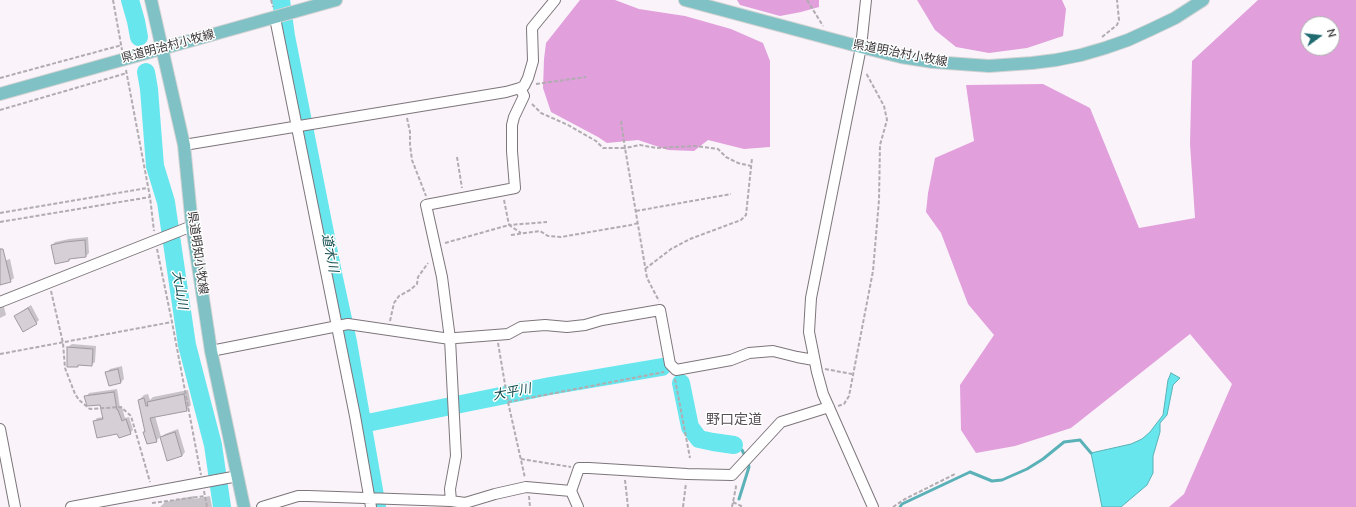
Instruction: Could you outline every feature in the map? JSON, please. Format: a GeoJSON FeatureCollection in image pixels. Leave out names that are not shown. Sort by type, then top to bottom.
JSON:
{"type":"FeatureCollection","features":[{"type":"Feature","properties":{"kind":"main road","name":"県道明知小牧線"},"geometry":{"type":"LineString","coordinates":[[151,0],[184,144],[187,228],[235,477],[244,507]]}},
{"type":"Feature","properties":{"kind":"main road","name":"県道明治村小牧線"},"geometry":{"type":"LineString","coordinates":[[0,94],[336,0]]}},
{"type":"Feature","properties":{"kind":"main road","name":"県道明治村小牧線"},"geometry":{"type":"LineString","coordinates":[[684,0],[861,47],[933,62],[989,66],[1032,64],[1092,52],[1152,30],[1175,18],[1203,0]]}},
{"type":"Feature","properties":{"kind":"street"},"geometry":{"type":"LineString","coordinates":[[451,501],[450,489],[456,456],[450,339],[442,277],[426,205],[515,188],[512,151],[512,125],[533,61],[532,28],[555,0]]}},
{"type":"Feature","properties":{"kind":"street"},"geometry":{"type":"LineString","coordinates":[[866,0],[861,47],[811,298],[809,332],[814,360],[823,394],[874,507]]}},
{"type":"Feature","properties":{"kind":"street"},"geometry":{"type":"LineString","coordinates":[[275,18],[302,125],[342,326],[355,416],[370,502]]}},
{"type":"Feature","properties":{"kind":"street"},"geometry":{"type":"LineString","coordinates":[[184,144],[401,108],[523,90]]}},
{"type":"Feature","properties":{"kind":"street"},"geometry":{"type":"LineString","coordinates":[[0,302],[187,228]]}},
{"type":"Feature","properties":{"kind":"street"},"geometry":{"type":"LineString","coordinates":[[211,350],[342,326],[388,330],[450,339],[508,334],[521,327],[545,325],[584,325],[602,320],[660,310],[670,364],[676,370],[731,360],[749,353],[757,352],[773,351],[814,360]]}},
{"type":"Feature","properties":{"kind":"street"},"geometry":{"type":"LineString","coordinates":[[578,507],[571,491],[579,468],[732,475],[782,422],[830,408]]}},
{"type":"Feature","properties":{"kind":"street"},"geometry":{"type":"LineString","coordinates":[[0,429],[15,507]]}},
{"type":"Feature","properties":{"kind":"street"},"geometry":{"type":"LineString","coordinates":[[71,507],[235,477]]}},
{"type":"Feature","properties":{"kind":"street"},"geometry":{"type":"LineString","coordinates":[[262,507],[298,496],[370,502],[451,501],[465,503],[526,486],[571,491]]}},
{"type":"Feature","properties":{"kind":"path"},"geometry":{"type":"LineString","coordinates":[[113,0],[172,322],[204,483],[207,507]]}},
{"type":"Feature","properties":{"kind":"path"},"geometry":{"type":"LineString","coordinates":[[808,0],[823,26],[819,36]]}},
{"type":"Feature","properties":{"kind":"path"},"geometry":{"type":"LineString","coordinates":[[1092,52],[1095,43],[1117,25],[1119,20],[1116,0]]}},
{"type":"Feature","properties":{"kind":"path"},"geometry":{"type":"LineString","coordinates":[[0,78],[122,45]]}},
{"type":"Feature","properties":{"kind":"path"},"geometry":{"type":"LineString","coordinates":[[0,110],[127,73]]}},
{"type":"Feature","properties":{"kind":"path"},"geometry":{"type":"LineString","coordinates":[[586,77],[523,90],[541,114],[568,125],[596,141],[604,148],[625,148],[640,145],[656,148],[695,146],[718,149],[726,157],[738,163],[752,166]]}},
{"type":"Feature","properties":{"kind":"path"},"geometry":{"type":"LineString","coordinates":[[830,408],[844,404],[849,396],[852,374],[873,271],[879,200],[880,150],[887,120],[884,106],[873,85]]}},
{"type":"Feature","properties":{"kind":"path"},"geometry":{"type":"LineString","coordinates":[[401,108],[409,122],[412,160],[427,205]]}},
{"type":"Feature","properties":{"kind":"path"},"geometry":{"type":"LineString","coordinates":[[621,121],[645,269],[647,278],[659,301],[660,310]]}},
{"type":"Feature","properties":{"kind":"path"},"geometry":{"type":"LineString","coordinates":[[457,158],[464,198]]}},
{"type":"Feature","properties":{"kind":"path"},"geometry":{"type":"LineString","coordinates":[[645,269],[671,249],[690,239],[741,220],[746,215],[748,208],[752,158]]}},
{"type":"Feature","properties":{"kind":"path"},"geometry":{"type":"LineString","coordinates":[[0,213],[147,188]]}},
{"type":"Feature","properties":{"kind":"path"},"geometry":{"type":"LineString","coordinates":[[502,190],[509,225],[522,234]]}},
{"type":"Feature","properties":{"kind":"path"},"geometry":{"type":"LineString","coordinates":[[636,211],[731,194]]}},
{"type":"Feature","properties":{"kind":"path"},"geometry":{"type":"LineString","coordinates":[[0,222],[150,197]]}},
{"type":"Feature","properties":{"kind":"path"},"geometry":{"type":"LineString","coordinates":[[388,330],[394,303],[399,296],[417,284],[418,277],[435,249],[509,225],[547,222]]}},
{"type":"Feature","properties":{"kind":"path"},"geometry":{"type":"LineString","coordinates":[[511,235],[540,231],[548,236],[561,237],[638,223]]}},
{"type":"Feature","properties":{"kind":"path"},"geometry":{"type":"LineString","coordinates":[[49,282],[63,343],[65,368],[75,394],[79,400],[90,409],[121,407],[131,416],[153,492]]}},
{"type":"Feature","properties":{"kind":"path"},"geometry":{"type":"LineString","coordinates":[[0,354],[172,322]]}},
{"type":"Feature","properties":{"kind":"path"},"geometry":{"type":"LineString","coordinates":[[496,336],[507,398],[530,507]]}},
{"type":"Feature","properties":{"kind":"path"},"geometry":{"type":"LineString","coordinates":[[817,372],[825,369],[852,374]]}},
{"type":"Feature","properties":{"kind":"path"},"geometry":{"type":"LineString","coordinates":[[508,402],[676,370],[675,383],[690,458]]}},
{"type":"Feature","properties":{"kind":"path"},"geometry":{"type":"LineString","coordinates":[[520,459],[579,468]]}},
{"type":"Feature","properties":{"kind":"path"},"geometry":{"type":"LineString","coordinates":[[625,471],[628,507]]}},
{"type":"Feature","properties":{"kind":"path"},"geometry":{"type":"LineString","coordinates":[[683,507],[687,474]]}},
{"type":"Feature","properties":{"kind":"path"},"geometry":{"type":"LineString","coordinates":[[893,507],[905,499],[955,474]]}},
{"type":"Feature","properties":{"kind":"path"},"geometry":{"type":"LineString","coordinates":[[732,475],[736,487],[732,507]]}},
{"type":"Feature","properties":{"kind":"path"},"geometry":{"type":"LineString","coordinates":[[145,504],[205,496]]}},
{"type":"Feature","properties":{"kind":"path"},"geometry":{"type":"LineString","coordinates":[[733,502],[743,507]]}},
{"type":"Feature","properties":{"kind":"shaded area"},"geometry":{"type":"Polygon","coordinates":[[[580,0],[615,0],[639,9],[685,16],[731,29],[763,43],[770,61],[770,147],[744,149],[708,140],[694,151],[668,150],[638,140],[607,143],[551,112],[543,88],[546,43],[580,0]]]}},
{"type":"Feature","properties":{"kind":"shaded area"},"geometry":{"type":"Polygon","coordinates":[[[737,0],[819,0],[819,7],[780,16],[740,5],[737,0]]]}},
{"type":"Feature","properties":{"kind":"shaded area"},"geometry":{"type":"Polygon","coordinates":[[[917,0],[1062,0],[1066,9],[1063,36],[1027,48],[989,53],[956,47],[935,30],[917,0]]]}},
{"type":"Feature","properties":{"kind":"shaded area"},"geometry":{"type":"Polygon","coordinates":[[[1258,0],[1356,0],[1356,507],[1169,507],[1184,494],[1232,384],[1190,334],[1071,428],[1015,446],[976,453],[961,430],[960,385],[994,335],[968,304],[941,233],[926,212],[935,158],[974,141],[966,85],[1043,84],[1090,108],[1139,228],[1195,218],[1190,144],[1192,61],[1258,0]]]}},
{"type":"Feature","properties":{"kind":"water"},"geometry":{"type":"Polygon","coordinates":[[[1171,373],[1180,378],[1173,385],[1167,415],[1160,423],[1160,432],[1153,456],[1153,473],[1147,485],[1121,507],[1102,507],[1091,453],[1131,444],[1142,439],[1150,432],[1163,415],[1168,380],[1171,373]]]}},
{"type":"Feature","properties":{"kind":"building"},"geometry":{"type":"Polygon","coordinates":[[[85,240],[86,257],[69,259],[69,261],[55,264],[51,245],[85,240]]]}},
{"type":"Feature","properties":{"kind":"building"},"geometry":{"type":"Polygon","coordinates":[[[0,249],[3,249],[11,282],[0,285],[0,249]]]}},
{"type":"Feature","properties":{"kind":"building"},"geometry":{"type":"Polygon","coordinates":[[[28,308],[37,324],[23,332],[14,316],[28,308]]]}},
{"type":"Feature","properties":{"kind":"building"},"geometry":{"type":"Polygon","coordinates":[[[67,347],[93,349],[92,366],[78,365],[78,367],[67,367],[67,347]]]}},
{"type":"Feature","properties":{"kind":"building"},"geometry":{"type":"Polygon","coordinates":[[[118,369],[121,383],[109,386],[105,372],[118,369]]]}},
{"type":"Feature","properties":{"kind":"building"},"geometry":{"type":"Polygon","coordinates":[[[114,392],[117,410],[122,421],[126,419],[131,434],[119,438],[117,434],[97,438],[93,421],[103,419],[100,405],[87,406],[84,396],[114,392]]]}},
{"type":"Feature","properties":{"kind":"building"},"geometry":{"type":"Polygon","coordinates":[[[184,394],[187,411],[150,418],[157,442],[147,444],[143,432],[145,432],[138,400],[144,398],[146,406],[148,406],[147,402],[184,394]]]}},
{"type":"Feature","properties":{"kind":"building"},"geometry":{"type":"Polygon","coordinates":[[[175,432],[182,456],[167,461],[160,437],[175,432]]]}},
{"type":"Feature","properties":{"kind":"waterway","name":"大山川"},"geometry":{"type":"LineString","coordinates":[[130,0],[139,37]]}},
{"type":"Feature","properties":{"kind":"waterway","name":"道木川"},"geometry":{"type":"LineString","coordinates":[[281,0],[286,36],[348,342],[377,507]]}},
{"type":"Feature","properties":{"kind":"waterway","name":"大山川"},"geometry":{"type":"LineString","coordinates":[[146,72],[149,89],[155,166],[166,202],[187,345],[213,445],[222,507]]}},
{"type":"Feature","properties":{"kind":"waterway","name":"大平川"},"geometry":{"type":"LineString","coordinates":[[362,424],[550,386],[662,367]]}},
{"type":"Feature","properties":{"kind":"waterway","name":"大平川"},"geometry":{"type":"LineString","coordinates":[[681,383],[690,427],[699,439],[734,445]]}},
{"type":"Feature","properties":{"kind":"waterway"},"geometry":{"type":"LineString","coordinates":[[900,507],[902,504],[970,472],[992,481],[1002,480],[1027,469],[1043,459],[1064,442],[1080,440],[1091,453]]}},
{"type":"Feature","properties":{"kind":"waterway"},"geometry":{"type":"LineString","coordinates":[[734,445],[742,450],[745,456]]}},
{"type":"Feature","properties":{"kind":"waterway"},"geometry":{"type":"LineString","coordinates":[[739,499],[749,467],[748,462]]}},
{"type":"Feature","properties":{"kind":"district","name":"野口定道"},"geometry":{"type":"Point","coordinates":[734,421]}}]}
